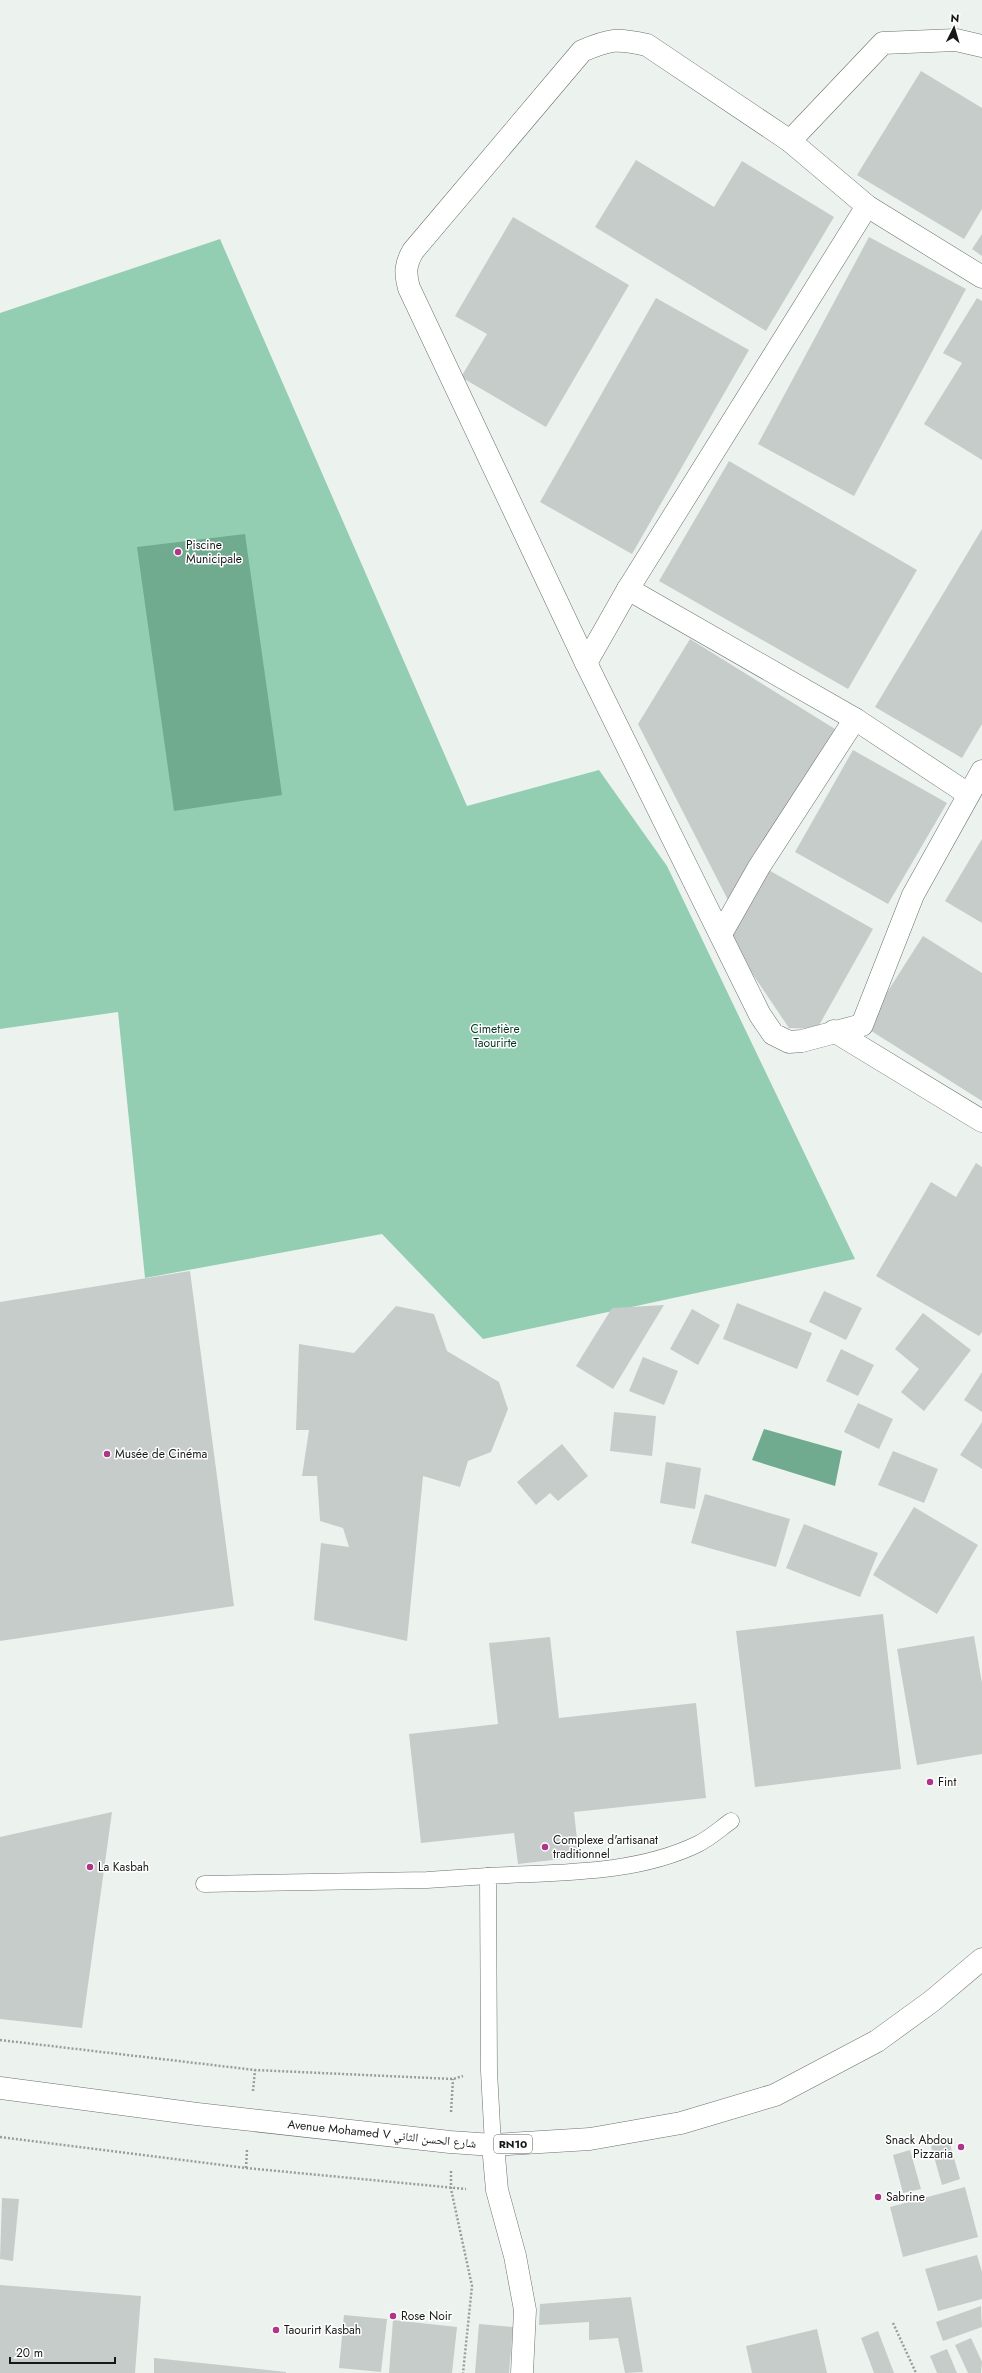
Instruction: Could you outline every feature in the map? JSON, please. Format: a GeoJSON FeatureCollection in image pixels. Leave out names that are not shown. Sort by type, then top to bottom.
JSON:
{"type":"FeatureCollection","features":[{"type":"Feature","properties":{"kind":"street"},"geometry":{"type":"LineString","coordinates":[[982,277],[867,206],[790,141],[647,45],[622,39],[604,42],[582,51],[413,251],[406,262],[405,273],[409,288],[663,823],[721,934],[760,1015],[774,1034],[789,1042],[802,1041],[834,1031],[862,1025],[913,895],[982,771]]}},
{"type":"Feature","properties":{"kind":"street"},"geometry":{"type":"LineString","coordinates":[[790,141],[883,43],[956,40],[982,46]]}},
{"type":"Feature","properties":{"kind":"street"},"geometry":{"type":"LineString","coordinates":[[586,663],[628,589],[867,206]]}},
{"type":"Feature","properties":{"kind":"street"},"geometry":{"type":"LineString","coordinates":[[628,589],[855,719],[968,794]]}},
{"type":"Feature","properties":{"kind":"street"},"geometry":{"type":"LineString","coordinates":[[721,934],[760,867],[855,719]]}},
{"type":"Feature","properties":{"kind":"street"},"geometry":{"type":"LineString","coordinates":[[834,1031],[982,1121]]}},
{"type":"Feature","properties":{"kind":"street","name":"Avenue Mohamed V شارع الحسن الثاني"},"geometry":{"type":"LineString","coordinates":[[0,2088],[197,2114],[450,2142],[493,2145],[590,2139],[681,2123],[775,2095],[878,2041],[932,2001],[982,1959]]}},
{"type":"Feature","properties":{"kind":"street"},"geometry":{"type":"LineString","coordinates":[[493,2145],[497,2190],[515,2256],[525,2310],[522,2373]]}},
{"type":"Feature","properties":{"kind":"lane"},"geometry":{"type":"LineString","coordinates":[[204,1884],[427,1880],[623,1867],[665,1856],[699,1844],[731,1821]]}},
{"type":"Feature","properties":{"kind":"lane"},"geometry":{"type":"LineString","coordinates":[[488,1876],[489,2071],[493,2145]]}},
{"type":"Feature","properties":{"kind":"path"},"geometry":{"type":"LineString","coordinates":[[0,2040],[255,2070],[453,2079],[489,2071]]}},
{"type":"Feature","properties":{"kind":"path"},"geometry":{"type":"LineString","coordinates":[[453,2079],[450,2142],[451,2189],[472,2286],[463,2373]]}},
{"type":"Feature","properties":{"kind":"path"},"geometry":{"type":"LineString","coordinates":[[0,2137],[246,2168],[451,2189],[497,2190]]}},
{"type":"Feature","properties":{"kind":"path"},"geometry":{"type":"LineString","coordinates":[[893,2323],[916,2373]]}},
{"type":"Feature","properties":{"kind":"green space","name":"Cimetière Taourirte"},"geometry":{"type":"Polygon","coordinates":[[[220,239],[467,806],[599,770],[667,866],[855,1259],[483,1339],[382,1234],[145,1278],[118,1012],[0,1029],[0,313],[220,239]]]}},
{"type":"Feature","properties":{"kind":"shaded area"},"geometry":{"type":"Polygon","coordinates":[[[245,534],[282,795],[174,811],[137,547],[245,534]]]}},
{"type":"Feature","properties":{"kind":"shaded area"},"geometry":{"type":"Polygon","coordinates":[[[764,1429],[842,1451],[835,1486],[752,1460],[764,1429]]]}},
{"type":"Feature","properties":{"kind":"building"},"geometry":{"type":"Polygon","coordinates":[[[921,71],[982,108],[982,209],[964,239],[857,175],[921,71]]]}},
{"type":"Feature","properties":{"kind":"building"},"geometry":{"type":"Polygon","coordinates":[[[636,160],[714,207],[742,161],[834,217],[766,331],[595,227],[636,160]]]}},
{"type":"Feature","properties":{"kind":"building"},"geometry":{"type":"Polygon","coordinates":[[[513,217],[629,285],[546,427],[461,377],[487,334],[455,316],[513,217]]]}},
{"type":"Feature","properties":{"kind":"building"},"geometry":{"type":"Polygon","coordinates":[[[982,234],[982,256],[972,249],[982,234]]]}},
{"type":"Feature","properties":{"kind":"building"},"geometry":{"type":"Polygon","coordinates":[[[869,237],[966,289],[854,496],[758,444],[869,237]]]}},
{"type":"Feature","properties":{"kind":"building"},"geometry":{"type":"Polygon","coordinates":[[[656,298],[749,350],[632,554],[540,502],[656,298]]]}},
{"type":"Feature","properties":{"kind":"building"},"geometry":{"type":"Polygon","coordinates":[[[977,298],[982,301],[982,460],[924,424],[962,363],[943,353],[977,298]]]}},
{"type":"Feature","properties":{"kind":"building"},"geometry":{"type":"Polygon","coordinates":[[[729,461],[917,570],[848,689],[659,581],[729,461]]]}},
{"type":"Feature","properties":{"kind":"building"},"geometry":{"type":"Polygon","coordinates":[[[982,529],[982,724],[962,758],[875,707],[982,529]]]}},
{"type":"Feature","properties":{"kind":"building"},"geometry":{"type":"Polygon","coordinates":[[[690,639],[835,729],[728,900],[638,724],[690,639]]]}},
{"type":"Feature","properties":{"kind":"building"},"geometry":{"type":"Polygon","coordinates":[[[853,750],[947,803],[888,904],[795,852],[853,750]]]}},
{"type":"Feature","properties":{"kind":"building"},"geometry":{"type":"Polygon","coordinates":[[[982,839],[982,923],[945,901],[982,839]]]}},
{"type":"Feature","properties":{"kind":"building"},"geometry":{"type":"Polygon","coordinates":[[[765,868],[873,929],[817,1029],[789,1028],[727,936],[765,868]]]}},
{"type":"Feature","properties":{"kind":"building"},"geometry":{"type":"Polygon","coordinates":[[[923,936],[982,973],[982,1101],[865,1027],[923,936]]]}},
{"type":"Feature","properties":{"kind":"building"},"geometry":{"type":"Polygon","coordinates":[[[976,1163],[982,1167],[982,1332],[979,1336],[876,1276],[931,1182],[956,1197],[976,1163]]]}},
{"type":"Feature","properties":{"kind":"building","name":"Musée de Cinéma"},"geometry":{"type":"Polygon","coordinates":[[[190,1271],[234,1606],[0,1641],[0,1302],[190,1271]]]}},
{"type":"Feature","properties":{"kind":"building"},"geometry":{"type":"Polygon","coordinates":[[[824,1291],[862,1308],[846,1340],[809,1322],[824,1291]]]}},
{"type":"Feature","properties":{"kind":"building"},"geometry":{"type":"Polygon","coordinates":[[[737,1303],[812,1333],[797,1369],[723,1339],[737,1303]]]}},
{"type":"Feature","properties":{"kind":"building"},"geometry":{"type":"Polygon","coordinates":[[[664,1305],[613,1389],[576,1366],[612,1308],[664,1305]]]}},
{"type":"Feature","properties":{"kind":"building"},"geometry":{"type":"Polygon","coordinates":[[[396,1306],[434,1314],[447,1351],[499,1382],[508,1409],[491,1452],[468,1461],[460,1487],[423,1476],[407,1641],[314,1620],[321,1543],[349,1547],[343,1528],[320,1521],[317,1476],[302,1476],[309,1430],[296,1430],[299,1344],[354,1353],[396,1306]]]}},
{"type":"Feature","properties":{"kind":"building"},"geometry":{"type":"Polygon","coordinates":[[[692,1309],[720,1325],[698,1365],[670,1349],[692,1309]]]}},
{"type":"Feature","properties":{"kind":"building"},"geometry":{"type":"Polygon","coordinates":[[[923,1313],[971,1350],[924,1411],[901,1392],[919,1369],[895,1349],[923,1313]]]}},
{"type":"Feature","properties":{"kind":"building"},"geometry":{"type":"Polygon","coordinates":[[[841,1349],[874,1365],[858,1396],[826,1381],[841,1349]]]}},
{"type":"Feature","properties":{"kind":"building"},"geometry":{"type":"Polygon","coordinates":[[[643,1357],[678,1371],[664,1405],[629,1391],[643,1357]]]}},
{"type":"Feature","properties":{"kind":"building"},"geometry":{"type":"Polygon","coordinates":[[[982,1372],[982,1412],[964,1400],[982,1372]]]}},
{"type":"Feature","properties":{"kind":"building"},"geometry":{"type":"Polygon","coordinates":[[[858,1403],[893,1419],[879,1449],[844,1432],[858,1403]]]}},
{"type":"Feature","properties":{"kind":"building"},"geometry":{"type":"Polygon","coordinates":[[[614,1412],[656,1416],[652,1456],[610,1451],[614,1412]]]}},
{"type":"Feature","properties":{"kind":"building"},"geometry":{"type":"Polygon","coordinates":[[[982,1422],[982,1469],[960,1455],[982,1422]]]}},
{"type":"Feature","properties":{"kind":"building"},"geometry":{"type":"Polygon","coordinates":[[[562,1444],[588,1476],[558,1501],[550,1493],[536,1505],[517,1482],[562,1444]]]}},
{"type":"Feature","properties":{"kind":"building"},"geometry":{"type":"Polygon","coordinates":[[[893,1451],[938,1469],[924,1503],[878,1485],[893,1451]]]}},
{"type":"Feature","properties":{"kind":"building"},"geometry":{"type":"Polygon","coordinates":[[[666,1462],[701,1468],[695,1509],[660,1503],[666,1462]]]}},
{"type":"Feature","properties":{"kind":"building"},"geometry":{"type":"Polygon","coordinates":[[[705,1494],[790,1519],[776,1567],[691,1543],[705,1494]]]}},
{"type":"Feature","properties":{"kind":"building"},"geometry":{"type":"Polygon","coordinates":[[[914,1507],[978,1545],[937,1614],[873,1575],[914,1507]]]}},
{"type":"Feature","properties":{"kind":"building"},"geometry":{"type":"Polygon","coordinates":[[[804,1524],[878,1553],[860,1597],[786,1568],[804,1524]]]}},
{"type":"Feature","properties":{"kind":"building"},"geometry":{"type":"Polygon","coordinates":[[[883,1614],[901,1769],[755,1787],[736,1631],[883,1614]]]}},
{"type":"Feature","properties":{"kind":"building"},"geometry":{"type":"Polygon","coordinates":[[[974,1636],[982,1683],[982,1754],[917,1765],[897,1649],[974,1636]]]}},
{"type":"Feature","properties":{"kind":"building"},"geometry":{"type":"Polygon","coordinates":[[[550,1637],[559,1718],[696,1703],[706,1798],[574,1812],[579,1857],[518,1864],[514,1833],[421,1843],[409,1734],[498,1724],[489,1643],[550,1637]]]}},
{"type":"Feature","properties":{"kind":"building"},"geometry":{"type":"Polygon","coordinates":[[[112,1812],[82,2028],[0,2019],[0,1837],[112,1812]]]}},
{"type":"Feature","properties":{"kind":"building"},"geometry":{"type":"Polygon","coordinates":[[[949,2141],[960,2179],[942,2185],[931,2146],[949,2141]]]}},
{"type":"Feature","properties":{"kind":"building"},"geometry":{"type":"Polygon","coordinates":[[[910,2150],[921,2189],[903,2193],[893,2155],[910,2150]]]}},
{"type":"Feature","properties":{"kind":"building"},"geometry":{"type":"Polygon","coordinates":[[[965,2187],[978,2237],[903,2257],[890,2207],[965,2187]]]}},
{"type":"Feature","properties":{"kind":"building"},"geometry":{"type":"Polygon","coordinates":[[[2,2198],[19,2199],[13,2261],[0,2259],[2,2198]]]}},
{"type":"Feature","properties":{"kind":"building"},"geometry":{"type":"Polygon","coordinates":[[[977,2255],[982,2272],[982,2299],[938,2311],[925,2269],[977,2255]]]}},
{"type":"Feature","properties":{"kind":"building"},"geometry":{"type":"Polygon","coordinates":[[[0,2285],[141,2296],[135,2373],[0,2373],[0,2285]]]}},
{"type":"Feature","properties":{"kind":"building"},"geometry":{"type":"Polygon","coordinates":[[[631,2297],[643,2372],[625,2373],[618,2338],[589,2340],[589,2322],[539,2325],[540,2304],[631,2297]]]}},
{"type":"Feature","properties":{"kind":"building"},"geometry":{"type":"Polygon","coordinates":[[[981,2306],[982,2327],[943,2341],[936,2322],[981,2306]]]}},
{"type":"Feature","properties":{"kind":"building"},"geometry":{"type":"Polygon","coordinates":[[[344,2315],[387,2319],[381,2372],[339,2368],[344,2315]]]}},
{"type":"Feature","properties":{"kind":"building"},"geometry":{"type":"Polygon","coordinates":[[[393,2320],[457,2327],[452,2373],[389,2373],[393,2320]]]}},
{"type":"Feature","properties":{"kind":"building"},"geometry":{"type":"Polygon","coordinates":[[[479,2324],[513,2327],[509,2373],[475,2373],[479,2324]]]}},
{"type":"Feature","properties":{"kind":"building"},"geometry":{"type":"Polygon","coordinates":[[[817,2329],[827,2373],[752,2373],[746,2346],[817,2329]]]}},
{"type":"Feature","properties":{"kind":"building"},"geometry":{"type":"Polygon","coordinates":[[[878,2331],[894,2373],[874,2373],[861,2338],[878,2331]]]}},
{"type":"Feature","properties":{"kind":"building"},"geometry":{"type":"Polygon","coordinates":[[[971,2338],[982,2362],[981,2373],[968,2373],[955,2345],[971,2338]]]}},
{"type":"Feature","properties":{"kind":"building"},"geometry":{"type":"Polygon","coordinates":[[[947,2349],[957,2373],[937,2373],[930,2356],[947,2349]]]}},
{"type":"Feature","properties":{"kind":"building"},"geometry":{"type":"Polygon","coordinates":[[[154,2358],[286,2372],[286,2373],[154,2373],[154,2358]]]}},
{"type":"Feature","properties":{"kind":"place","name":"Piscine Municipale"},"geometry":{"type":"Point","coordinates":[178,552]}},
{"type":"Feature","properties":{"kind":"place","name":"Musée de Cinéma"},"geometry":{"type":"Point","coordinates":[107,1454]}},
{"type":"Feature","properties":{"kind":"place","name":"Fint"},"geometry":{"type":"Point","coordinates":[930,1782]}},
{"type":"Feature","properties":{"kind":"place","name":"Complexe d'artisanat traditionnel"},"geometry":{"type":"Point","coordinates":[545,1847]}},
{"type":"Feature","properties":{"kind":"place","name":"La Kasbah"},"geometry":{"type":"Point","coordinates":[90,1867]}},
{"type":"Feature","properties":{"kind":"place","name":"Snack Abdou Pizzaria"},"geometry":{"type":"Point","coordinates":[961,2147]}},
{"type":"Feature","properties":{"kind":"place","name":"Sabrine"},"geometry":{"type":"Point","coordinates":[878,2197]}},
{"type":"Feature","properties":{"kind":"place","name":"Rose Noir"},"geometry":{"type":"Point","coordinates":[393,2316]}},
{"type":"Feature","properties":{"kind":"place","name":"Taourirt Kasbah"},"geometry":{"type":"Point","coordinates":[276,2330]}}]}
